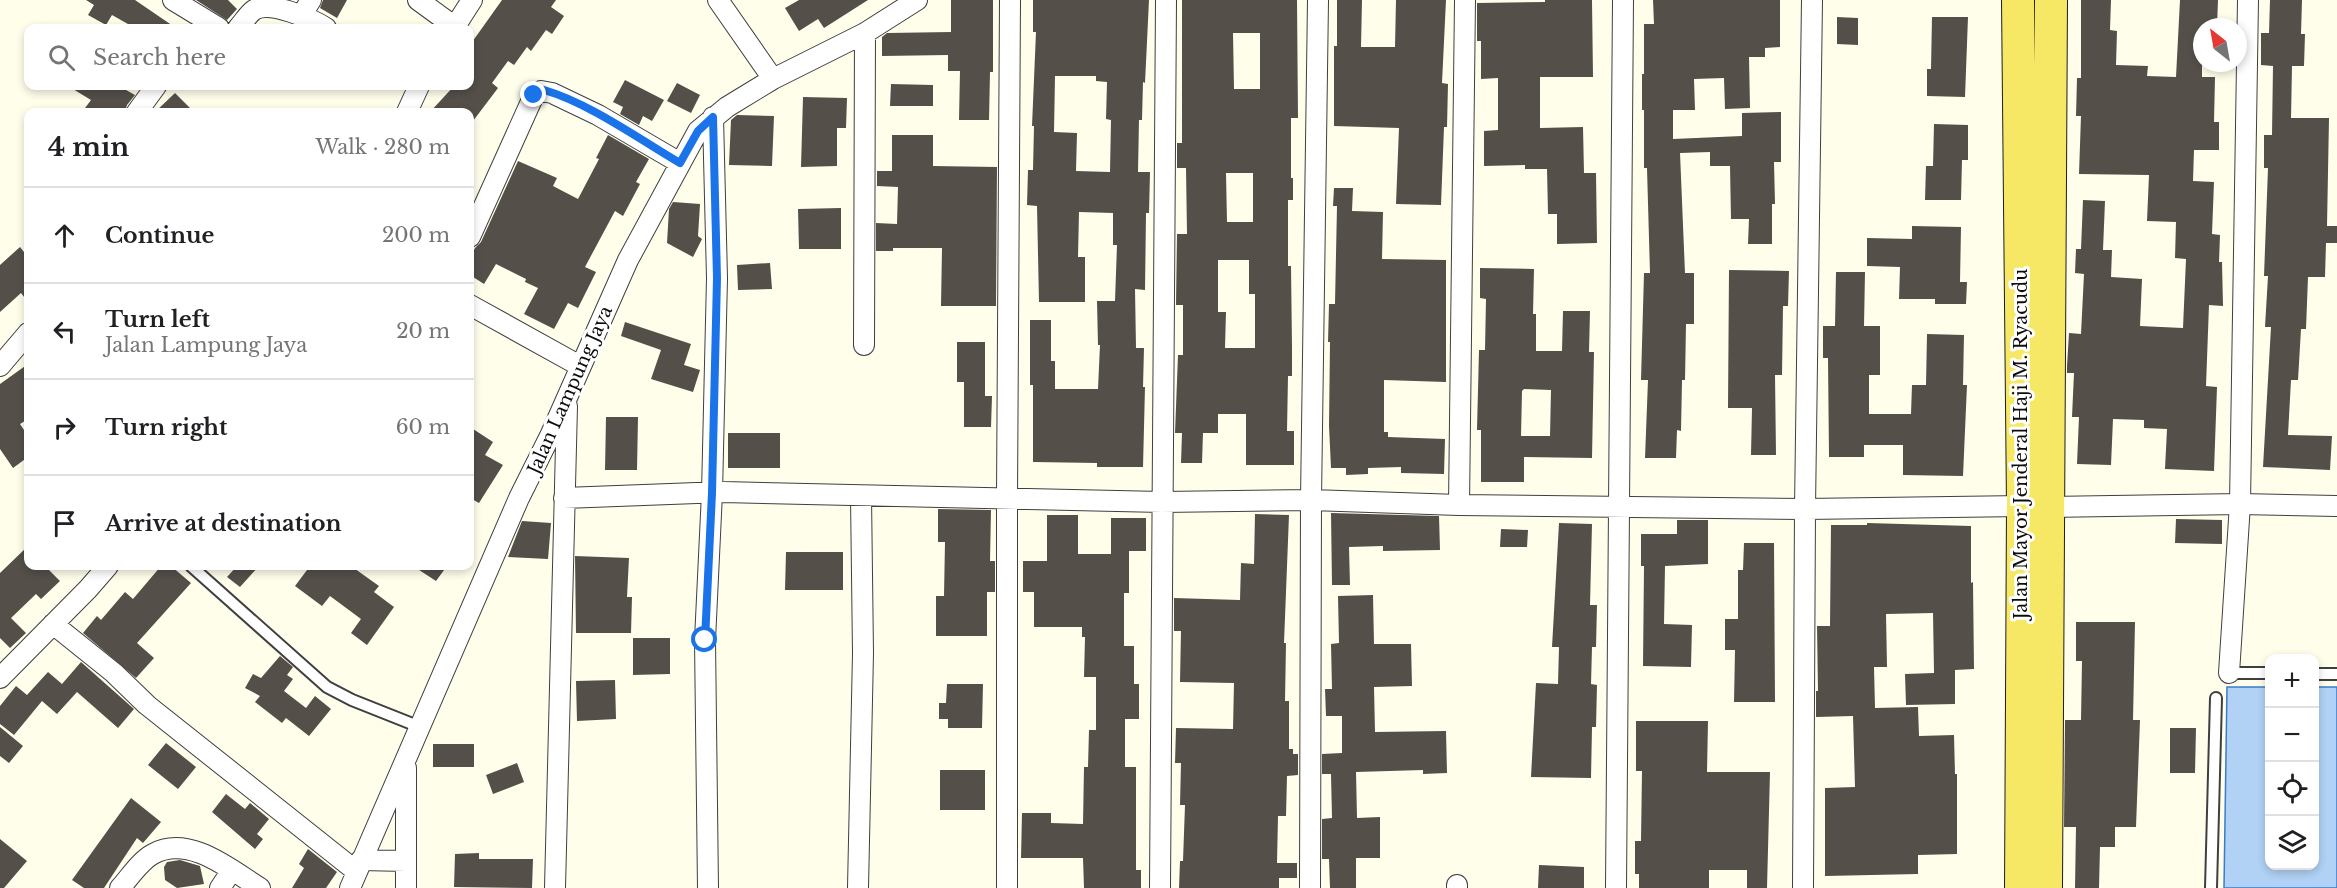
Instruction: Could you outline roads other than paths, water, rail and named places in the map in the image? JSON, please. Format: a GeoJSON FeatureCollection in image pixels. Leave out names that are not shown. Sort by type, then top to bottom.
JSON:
{"type":"FeatureCollection","features":[{"type":"Feature","properties":{"kind":"main road","name":"Jalan Mayor Jenderal Haji M. Ryacudu"},"geometry":{"type":"LineString","coordinates":[[2018,0],[2036,507]]}},
{"type":"Feature","properties":{"kind":"main road","name":"Jalan Mayor Jenderal Haji M. Ryacudu"},"geometry":{"type":"LineString","coordinates":[[2046,888],[2034,798],[2034,755],[2036,507],[2051,0]]}},
{"type":"Feature","properties":{"kind":"main road","name":"Jalan Mayor Jenderal Haji M. Ryacudu"},"geometry":{"type":"LineString","coordinates":[[2020,888],[2034,798]]}},
{"type":"Feature","properties":{"kind":"street"},"geometry":{"type":"LineString","coordinates":[[173,0],[212,24]]}},
{"type":"Feature","properties":{"kind":"street"},"geometry":{"type":"LineString","coordinates":[[418,0],[450,24]]}},
{"type":"Feature","properties":{"kind":"street"},"geometry":{"type":"LineString","coordinates":[[457,24],[472,0]]}},
{"type":"Feature","properties":{"kind":"street"},"geometry":{"type":"LineString","coordinates":[[718,0],[773,79]]}},
{"type":"Feature","properties":{"kind":"street","name":"Jalan Lampung Jaya"},"geometry":{"type":"LineString","coordinates":[[356,873],[519,498],[550,436],[628,260],[698,131],[713,117],[773,79],[865,33],[917,0]]}},
{"type":"Feature","properties":{"kind":"street"},"geometry":{"type":"LineString","coordinates":[[1007,888],[1010,0]]}},
{"type":"Feature","properties":{"kind":"street"},"geometry":{"type":"LineString","coordinates":[[1160,888],[1166,0]]}},
{"type":"Feature","properties":{"kind":"street"},"geometry":{"type":"LineString","coordinates":[[1310,888],[1311,500],[1318,0]]}},
{"type":"Feature","properties":{"kind":"street"},"geometry":{"type":"LineString","coordinates":[[1459,505],[1465,0]]}},
{"type":"Feature","properties":{"kind":"street"},"geometry":{"type":"LineString","coordinates":[[1616,888],[1623,0]]}},
{"type":"Feature","properties":{"kind":"street"},"geometry":{"type":"LineString","coordinates":[[1803,888],[1805,509],[1812,0]]}},
{"type":"Feature","properties":{"kind":"street"},"geometry":{"type":"LineString","coordinates":[[2229,673],[2240,504],[2248,0]]}},
{"type":"Feature","properties":{"kind":"street"},"geometry":{"type":"LineString","coordinates":[[240,24],[248,5],[306,8],[322,24]]}},
{"type":"Feature","properties":{"kind":"street"},"geometry":{"type":"LineString","coordinates":[[864,345],[865,33]]}},
{"type":"Feature","properties":{"kind":"street"},"geometry":{"type":"LineString","coordinates":[[142,108],[153,90]]}},
{"type":"Feature","properties":{"kind":"street"},"geometry":{"type":"LineString","coordinates":[[407,108],[412,90]]}},
{"type":"Feature","properties":{"kind":"street"},"geometry":{"type":"LineString","coordinates":[[474,228],[534,95],[540,91],[552,93],[598,115],[680,163]]}},
{"type":"Feature","properties":{"kind":"street"},"geometry":{"type":"LineString","coordinates":[[708,888],[705,640],[712,493],[717,278],[713,117]]}},
{"type":"Feature","properties":{"kind":"street"},"geometry":{"type":"LineString","coordinates":[[474,307],[580,366]]}},
{"type":"Feature","properties":{"kind":"street"},"geometry":{"type":"LineString","coordinates":[[2,358],[24,337]]}},
{"type":"Feature","properties":{"kind":"street"},"geometry":{"type":"LineString","coordinates":[[555,888],[567,394]]}},
{"type":"Feature","properties":{"kind":"street"},"geometry":{"type":"LineString","coordinates":[[564,498],[712,493],[1007,497],[1162,502],[1311,500],[1459,505],[1805,509],[2240,504],[2337,506]]}},
{"type":"Feature","properties":{"kind":"street"},"geometry":{"type":"LineString","coordinates":[[858,888],[863,653],[861,496]]}},
{"type":"Feature","properties":{"kind":"street"},"geometry":{"type":"LineString","coordinates":[[0,678],[105,570]]}},
{"type":"Feature","properties":{"kind":"street"},"geometry":{"type":"LineString","coordinates":[[54,624],[114,673],[147,705],[356,873],[406,861]]}},
{"type":"Feature","properties":{"kind":"street"},"geometry":{"type":"LineString","coordinates":[[405,759],[406,888]]}},
{"type":"Feature","properties":{"kind":"street"},"geometry":{"type":"LineString","coordinates":[[120,888],[144,860],[167,850],[184,850],[208,855],[260,888]]}},
{"type":"Feature","properties":{"kind":"street"},"geometry":{"type":"LineString","coordinates":[[220,888],[232,870]]}},
{"type":"Feature","properties":{"kind":"lane"},"geometry":{"type":"LineString","coordinates":[[195,570],[327,687],[352,700],[420,727]]}},
{"type":"Feature","properties":{"kind":"lane"},"geometry":{"type":"LineString","coordinates":[[2229,673],[2265,673]]}},
{"type":"Feature","properties":{"kind":"lane"},"geometry":{"type":"LineString","coordinates":[[2319,674],[2337,674]]}},
{"type":"Feature","properties":{"kind":"lane"},"geometry":{"type":"LineString","coordinates":[[2211,888],[2216,698]]}},
{"type":"Feature","properties":{"kind":"water"},"geometry":{"type":"Polygon","coordinates":[[[2227,687],[2265,687],[2265,870],[2319,870],[2319,687],[2337,687],[2337,888],[2224,888],[2227,687]]]}}]}
